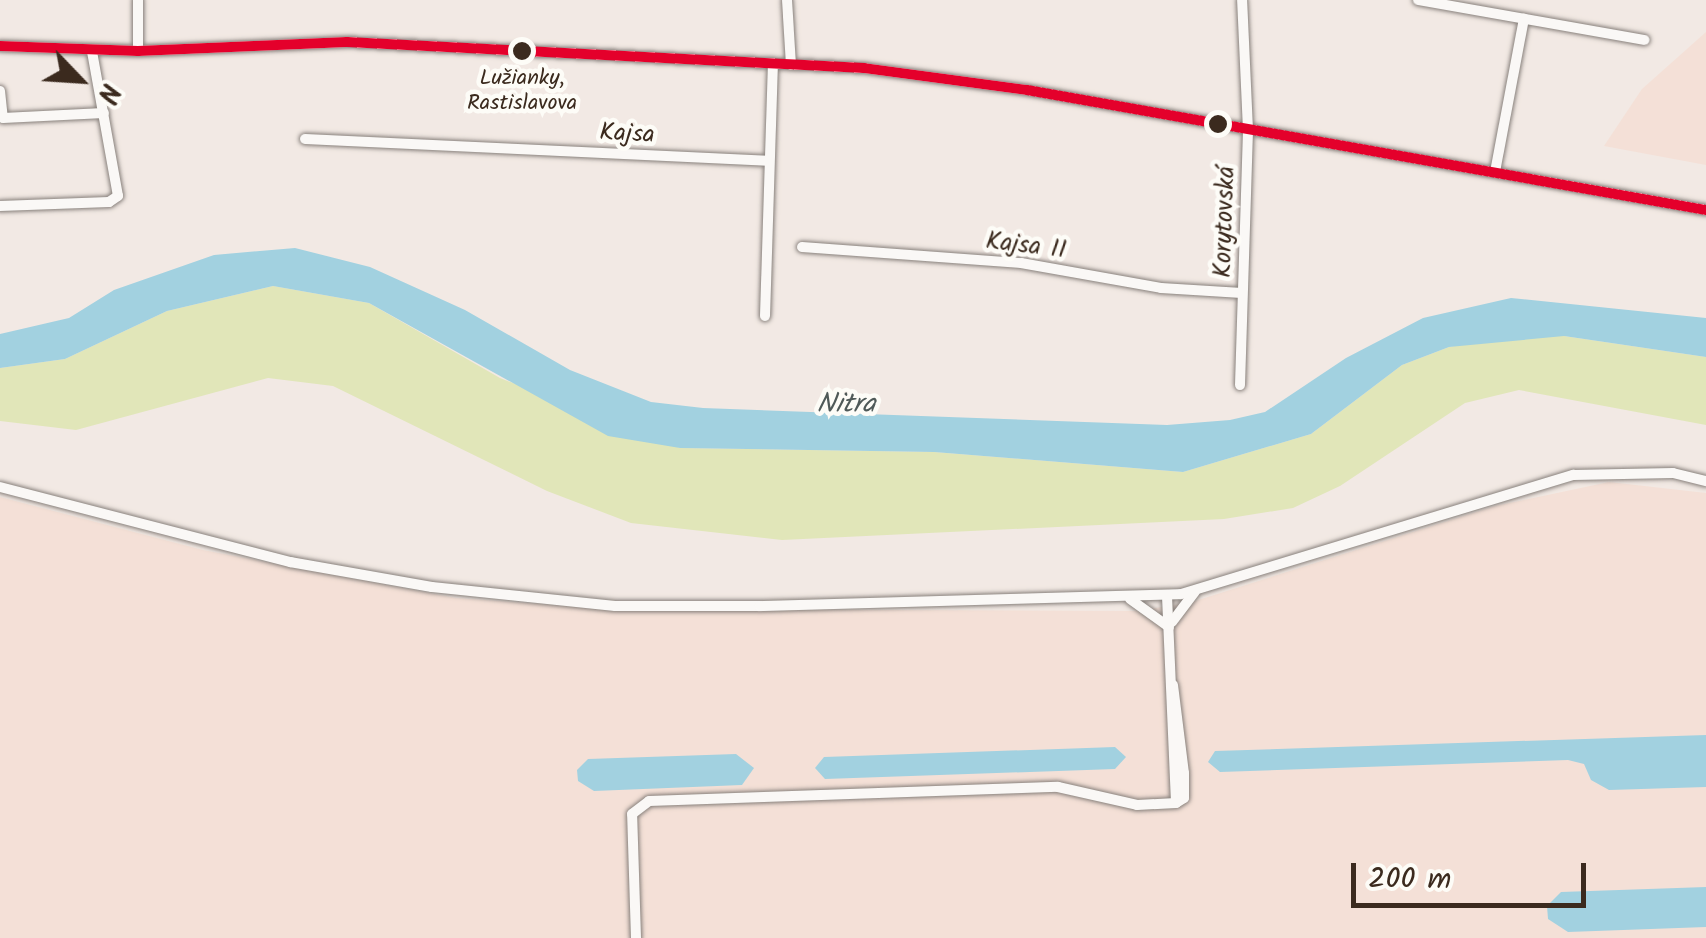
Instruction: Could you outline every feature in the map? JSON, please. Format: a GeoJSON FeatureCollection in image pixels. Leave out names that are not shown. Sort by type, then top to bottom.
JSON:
{"type":"FeatureCollection","features":[{"type":"Feature","properties":{"kind":"street"},"geometry":{"type":"LineString","coordinates":[[138,0],[138,51]]}},
{"type":"Feature","properties":{"kind":"street"},"geometry":{"type":"LineString","coordinates":[[786,0],[792,66]]}},
{"type":"Feature","properties":{"kind":"street","name":"Korytovská"},"geometry":{"type":"LineString","coordinates":[[1240,385],[1248,130],[1242,0]]}},
{"type":"Feature","properties":{"kind":"street"},"geometry":{"type":"LineString","coordinates":[[1418,0],[1644,40]]}},
{"type":"Feature","properties":{"kind":"street"},"geometry":{"type":"LineString","coordinates":[[1495,172],[1524,19]]}},
{"type":"Feature","properties":{"kind":"street"},"geometry":{"type":"LineString","coordinates":[[0,46],[138,51],[347,42],[949,78],[1706,210]]}},
{"type":"Feature","properties":{"kind":"street"},"geometry":{"type":"LineString","coordinates":[[0,206],[116,199],[92,50]]}},
{"type":"Feature","properties":{"kind":"street"},"geometry":{"type":"LineString","coordinates":[[765,316],[773,65]]}},
{"type":"Feature","properties":{"kind":"street"},"geometry":{"type":"LineString","coordinates":[[0,91],[3,118],[104,112]]}},
{"type":"Feature","properties":{"kind":"street","name":"Kajsa"},"geometry":{"type":"LineString","coordinates":[[305,139],[767,161]]}},
{"type":"Feature","properties":{"kind":"street","name":"Kajsa II"},"geometry":{"type":"LineString","coordinates":[[802,247],[1021,262],[1161,288],[1242,293]]}},
{"type":"Feature","properties":{"kind":"street"},"geometry":{"type":"LineString","coordinates":[[0,487],[290,562],[519,599],[760,606],[1168,596],[1196,591],[1572,475],[1674,473],[1706,481]]}},
{"type":"Feature","properties":{"kind":"street"},"geometry":{"type":"LineString","coordinates":[[1169,627],[1196,591]]}},
{"type":"Feature","properties":{"kind":"street"},"geometry":{"type":"LineString","coordinates":[[636,938],[632,814],[650,800],[1058,787],[1137,805],[1176,804],[1168,596]]}},
{"type":"Feature","properties":{"kind":"street"},"geometry":{"type":"LineString","coordinates":[[1130,599],[1169,627]]}},
{"type":"Feature","properties":{"kind":"shaded area"},"geometry":{"type":"Polygon","coordinates":[[[1706,32],[1706,165],[1604,146],[1642,89],[1706,32]]]}},
{"type":"Feature","properties":{"kind":"shaded area"},"geometry":{"type":"Polygon","coordinates":[[[1609,482],[1706,493],[1706,938],[0,938],[0,497],[203,550],[456,598],[613,609],[1137,611],[1192,602],[1495,506],[1609,482]]]}},
{"type":"Feature","properties":{"kind":"green space"},"geometry":{"type":"Polygon","coordinates":[[[273,286],[369,303],[500,378],[680,448],[934,452],[1183,472],[1311,434],[1402,365],[1449,347],[1511,336],[1564,336],[1706,357],[1706,425],[1519,390],[1465,403],[1340,486],[1293,508],[1224,519],[782,540],[631,523],[547,491],[333,386],[268,378],[76,430],[0,421],[0,368],[65,359],[167,311],[273,286]]]}},
{"type":"Feature","properties":{"kind":"water"},"geometry":{"type":"Polygon","coordinates":[[[295,248],[370,267],[465,310],[570,370],[651,402],[703,408],[1167,425],[1230,420],[1265,412],[1346,358],[1423,318],[1511,298],[1706,318],[1706,357],[1564,336],[1449,347],[1402,365],[1311,434],[1183,472],[934,452],[680,448],[608,436],[369,303],[273,286],[167,311],[65,359],[0,368],[0,334],[69,318],[114,290],[214,255],[295,248]]]}},
{"type":"Feature","properties":{"kind":"water"},"geometry":{"type":"Polygon","coordinates":[[[1706,735],[1706,787],[1609,790],[1591,780],[1584,764],[1568,760],[1220,772],[1208,762],[1215,751],[1706,735]]]}},
{"type":"Feature","properties":{"kind":"water"},"geometry":{"type":"Polygon","coordinates":[[[1115,747],[1126,757],[1115,769],[825,779],[815,768],[824,757],[1115,747]]]}},
{"type":"Feature","properties":{"kind":"water"},"geometry":{"type":"Polygon","coordinates":[[[736,754],[754,768],[742,785],[594,791],[578,781],[577,770],[588,759],[736,754]]]}},
{"type":"Feature","properties":{"kind":"water"},"geometry":{"type":"Polygon","coordinates":[[[1706,887],[1706,927],[1568,932],[1548,919],[1547,906],[1561,892],[1706,887]]]}},
{"type":"Feature","properties":{"kind":"transit line"},"geometry":{"type":"LineString","coordinates":[[0,46],[138,51],[347,42],[864,68],[1027,90],[1706,210]]}},
{"type":"Feature","properties":{"kind":"place","name":"Lužianky, Rastislavova"},"geometry":{"type":"Point","coordinates":[522,51]}},
{"type":"Feature","properties":{"kind":"water label","name":"Nitra"},"geometry":{"type":"Point","coordinates":[846,405]}}]}
